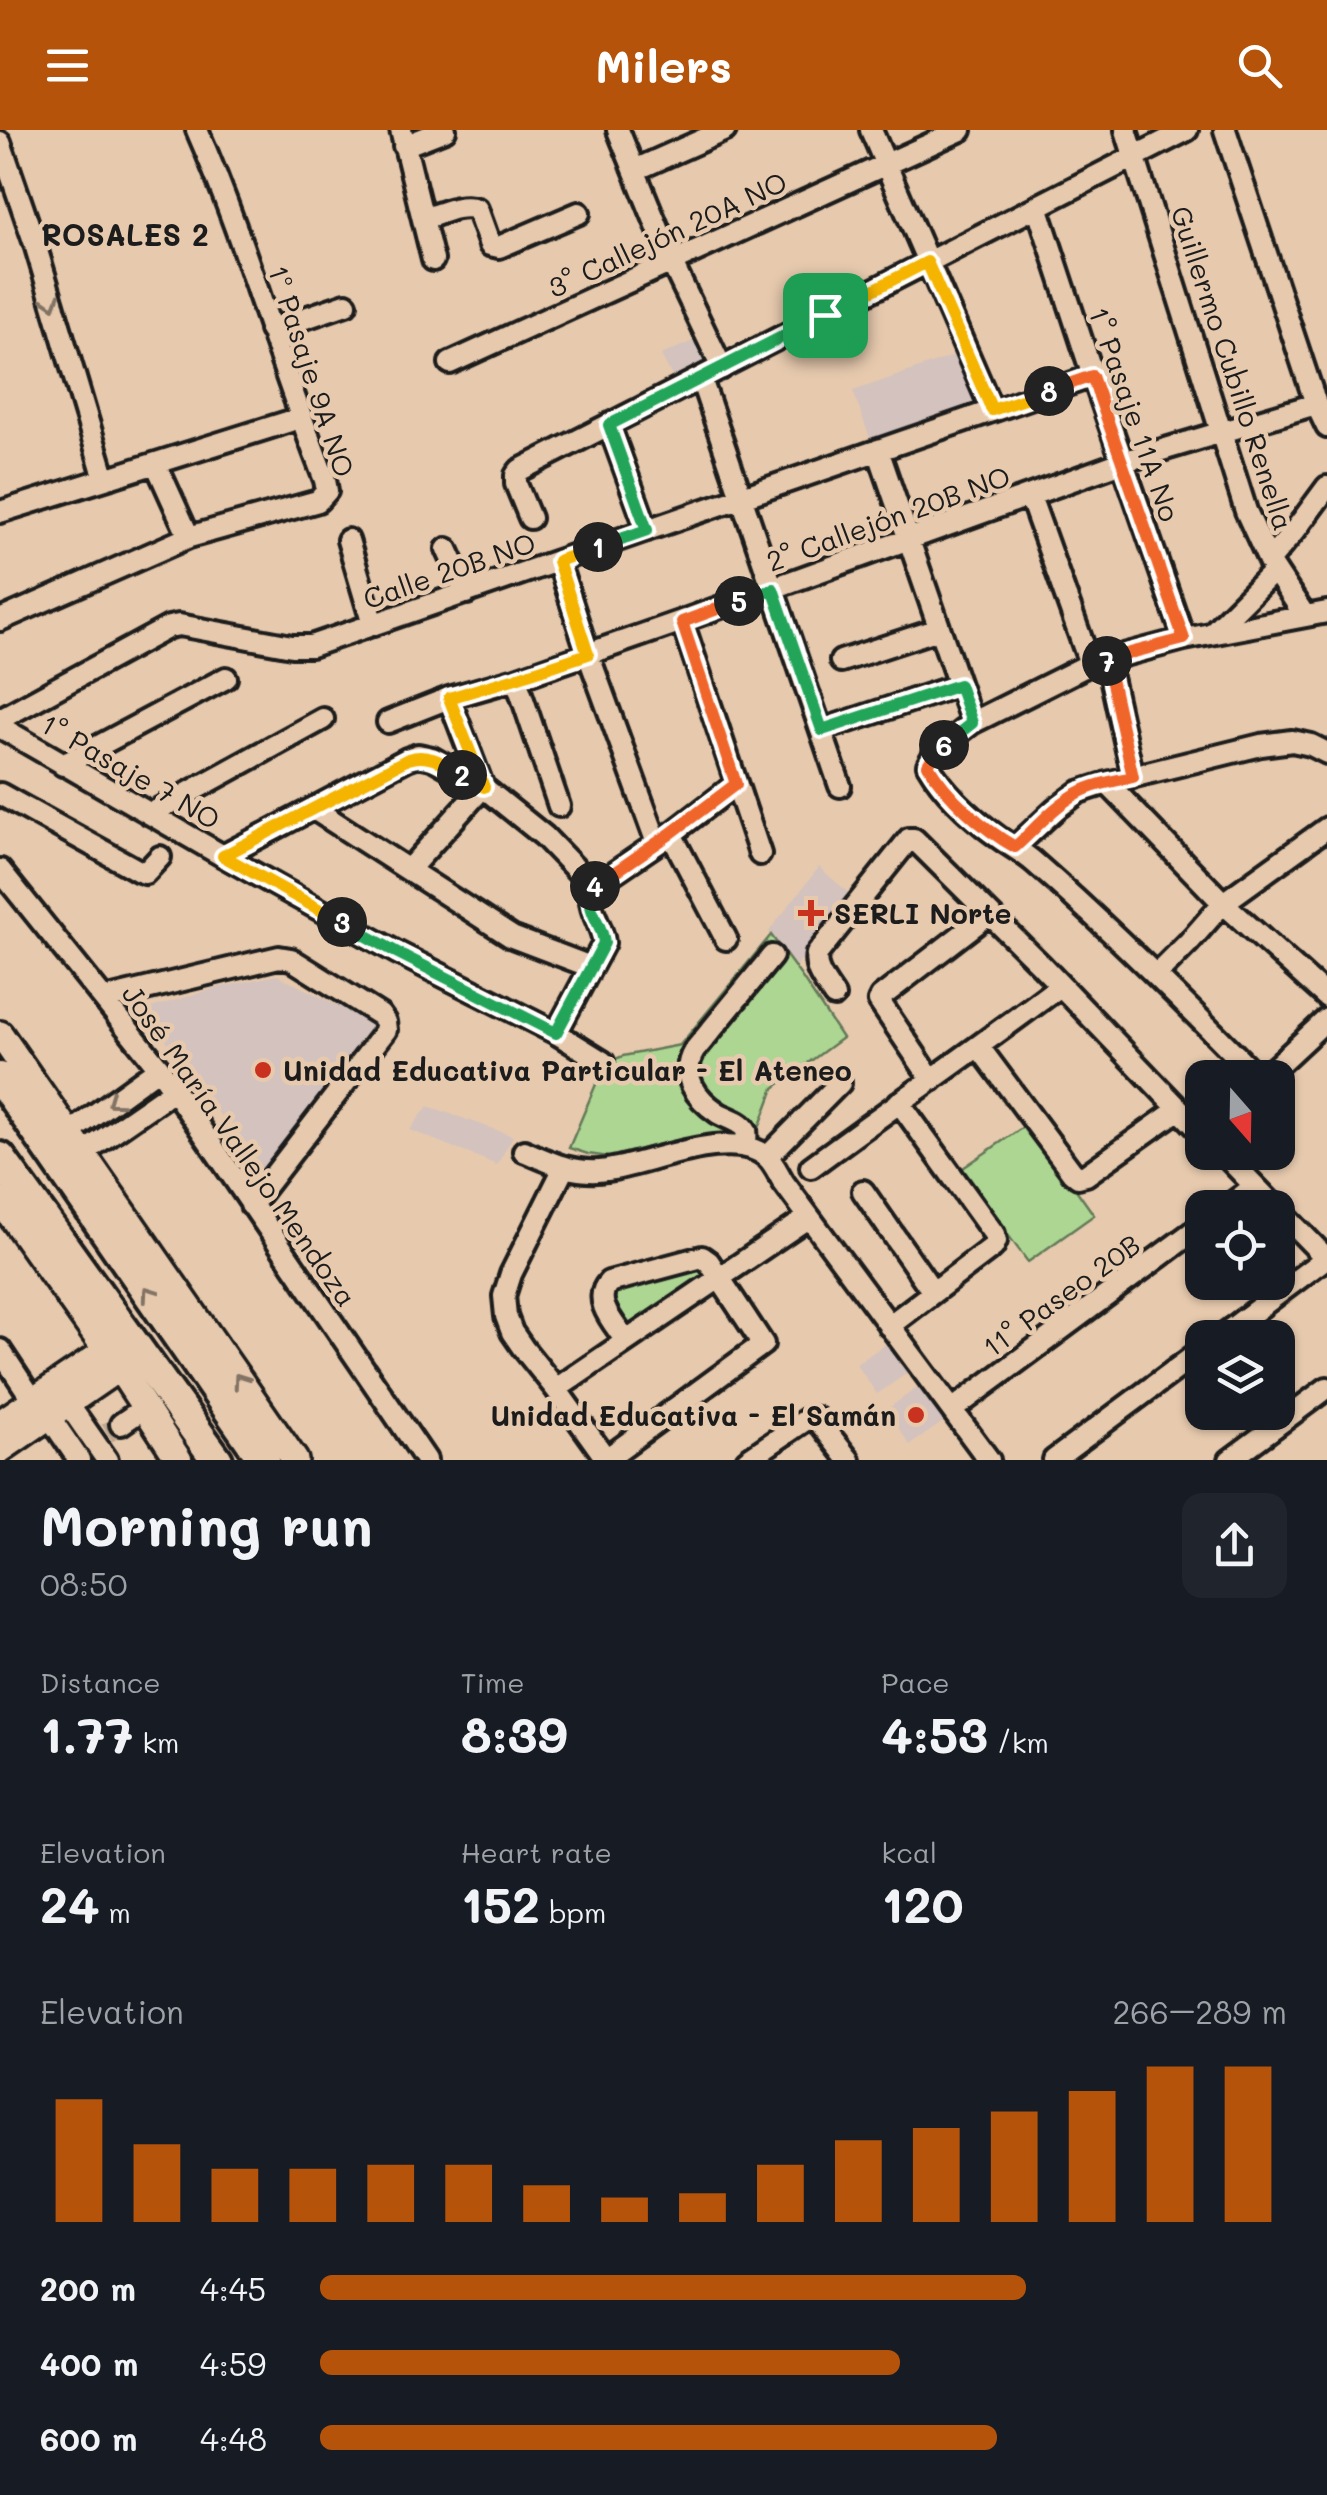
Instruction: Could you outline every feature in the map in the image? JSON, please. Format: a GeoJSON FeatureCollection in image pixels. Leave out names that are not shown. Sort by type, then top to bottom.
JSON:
{"type":"FeatureCollection","features":[{"type":"Feature","properties":{"kind":"highway"},"geometry":{"type":"LineString","coordinates":[[0,1078],[264,1460]]}},
{"type":"Feature","properties":{"kind":"highway"},"geometry":{"type":"LineString","coordinates":[[0,1158],[216,1460]]}},
{"type":"Feature","properties":{"kind":"main road"},"geometry":{"type":"LineString","coordinates":[[0,1034],[296,1460]]}},
{"type":"Feature","properties":{"kind":"main road"},"geometry":{"type":"LineString","coordinates":[[0,1200],[112,1359],[144,1408],[169,1457]]}},
{"type":"Feature","properties":{"kind":"main road"},"geometry":{"type":"LineString","coordinates":[[0,1450],[112,1359]]}},
{"type":"Feature","properties":{"kind":"main road"},"geometry":{"type":"LineString","coordinates":[[0,1424],[50,1407]]}},
{"type":"Feature","properties":{"kind":"street","name":"1º Pasaje 9A NO"},"geometry":{"type":"LineString","coordinates":[[189,537],[318,501],[326,490],[218,178],[197,130]]}},
{"type":"Feature","properties":{"kind":"street"},"geometry":{"type":"LineString","coordinates":[[432,260],[403,138],[445,130]]}},
{"type":"Feature","properties":{"kind":"street"},"geometry":{"type":"LineString","coordinates":[[618,130],[672,263],[722,368]]}},
{"type":"Feature","properties":{"kind":"street"},"geometry":{"type":"LineString","coordinates":[[636,170],[724,130]]}},
{"type":"Feature","properties":{"kind":"street"},"geometry":{"type":"LineString","coordinates":[[870,130],[992,410]]}},
{"type":"Feature","properties":{"kind":"street","name":"3° Callejón 20A NO"},"geometry":{"type":"LineString","coordinates":[[450,363],[961,130]]}},
{"type":"Feature","properties":{"kind":"street","name":"Guillermo Cubillo Renella"},"geometry":{"type":"LineString","coordinates":[[1126,130],[1246,511],[1272,566],[1305,616]]}},
{"type":"Feature","properties":{"kind":"street"},"geometry":{"type":"LineString","coordinates":[[530,518],[516,484],[520,470],[1187,130]]}},
{"type":"Feature","properties":{"kind":"street"},"geometry":{"type":"LineString","coordinates":[[1225,130],[1327,427]]}},
{"type":"Feature","properties":{"kind":"street"},"geometry":{"type":"LineString","coordinates":[[0,142],[105,479]]}},
{"type":"Feature","properties":{"kind":"street","name":"1° Pasaje 11A No"},"geometry":{"type":"LineString","coordinates":[[1037,206],[1184,639]]}},
{"type":"Feature","properties":{"kind":"street"},"geometry":{"type":"LineString","coordinates":[[423,219],[474,207],[490,245],[499,247],[579,214]]}},
{"type":"Feature","properties":{"kind":"street"},"geometry":{"type":"LineString","coordinates":[[270,330],[346,304]]}},
{"type":"Feature","properties":{"kind":"street","name":"Calle 20B NO"},"geometry":{"type":"LineString","coordinates":[[0,720],[169,627],[179,625],[303,648],[1092,376]]}},
{"type":"Feature","properties":{"kind":"street"},"geometry":{"type":"LineString","coordinates":[[701,379],[840,786]]}},
{"type":"Feature","properties":{"kind":"street","name":"2° Callejón 20B NO"},"geometry":{"type":"LineString","coordinates":[[388,722],[449,698],[682,622],[1122,462],[1316,404]]}},
{"type":"Feature","properties":{"kind":"street"},"geometry":{"type":"LineString","coordinates":[[0,512],[300,418]]}},
{"type":"Feature","properties":{"kind":"street"},"geometry":{"type":"LineString","coordinates":[[609,425],[647,530]]}},
{"type":"Feature","properties":{"kind":"street"},"geometry":{"type":"LineString","coordinates":[[878,450],[972,723]]}},
{"type":"Feature","properties":{"kind":"street"},"geometry":{"type":"LineString","coordinates":[[0,620],[189,537],[156,464]]}},
{"type":"Feature","properties":{"kind":"street"},"geometry":{"type":"LineString","coordinates":[[1212,634],[1272,566],[1327,487]]}},
{"type":"Feature","properties":{"kind":"street"},"geometry":{"type":"LineString","coordinates":[[1030,496],[1099,662],[1133,777]]}},
{"type":"Feature","properties":{"kind":"street"},"geometry":{"type":"LineString","coordinates":[[348,540],[373,625]]}},
{"type":"Feature","properties":{"kind":"street"},"geometry":{"type":"LineString","coordinates":[[447,549],[467,592]]}},
{"type":"Feature","properties":{"kind":"street"},"geometry":{"type":"LineString","coordinates":[[558,561],[588,654],[664,838],[726,939]]}},
{"type":"Feature","properties":{"kind":"street"},"geometry":{"type":"LineString","coordinates":[[1241,1060],[1015,847],[963,806],[928,765],[936,751],[972,723],[1099,662],[1184,639],[1327,612]]}},
{"type":"Feature","properties":{"kind":"street"},"geometry":{"type":"LineString","coordinates":[[682,622],[760,854]]}},
{"type":"Feature","properties":{"kind":"street"},"geometry":{"type":"LineString","coordinates":[[841,661],[940,629]]}},
{"type":"Feature","properties":{"kind":"street"},"geometry":{"type":"LineString","coordinates":[[64,764],[226,678]]}},
{"type":"Feature","properties":{"kind":"street"},"geometry":{"type":"LineString","coordinates":[[516,678],[559,806]]}},
{"type":"Feature","properties":{"kind":"street"},"geometry":{"type":"LineString","coordinates":[[822,730],[959,685]]}},
{"type":"Feature","properties":{"kind":"street"},"geometry":{"type":"LineString","coordinates":[[449,698],[484,787]]}},
{"type":"Feature","properties":{"kind":"street"},"geometry":{"type":"LineString","coordinates":[[150,814],[324,719]]}},
{"type":"Feature","properties":{"kind":"street","name":"1° Pasaje 7 NO"},"geometry":{"type":"LineString","coordinates":[[0,727],[223,856],[396,952],[556,1033],[603,1062]]}},
{"type":"Feature","properties":{"kind":"street"},"geometry":{"type":"LineString","coordinates":[[1015,847],[1079,792],[1106,783],[1260,745],[1292,741],[1327,753]]}},
{"type":"Feature","properties":{"kind":"street"},"geometry":{"type":"LineString","coordinates":[[223,856],[418,756],[432,758],[484,787],[544,836],[593,887]]}},
{"type":"Feature","properties":{"kind":"street"},"geometry":{"type":"LineString","coordinates":[[1106,783],[1223,903],[1327,997]]}},
{"type":"Feature","properties":{"kind":"street"},"geometry":{"type":"LineString","coordinates":[[556,1033],[604,943],[605,937],[591,910],[589,898],[593,887],[736,784]]}},
{"type":"Feature","properties":{"kind":"street"},"geometry":{"type":"LineString","coordinates":[[409,869],[484,787]]}},
{"type":"Feature","properties":{"kind":"street"},"geometry":{"type":"LineString","coordinates":[[2,801],[139,871],[150,870],[160,858]]}},
{"type":"Feature","properties":{"kind":"street"},"geometry":{"type":"LineString","coordinates":[[314,809],[512,938],[592,967]]}},
{"type":"Feature","properties":{"kind":"street"},"geometry":{"type":"LineString","coordinates":[[1156,976],[1223,903],[1327,828]]}},
{"type":"Feature","properties":{"kind":"street"},"geometry":{"type":"LineString","coordinates":[[834,996],[818,970],[818,954],[909,839],[914,839],[1185,1115]]}},
{"type":"Feature","properties":{"kind":"street","name":"José María Vallejo Mendoza"},"geometry":{"type":"LineString","coordinates":[[0,870],[159,1068],[426,1460]]}},
{"type":"Feature","properties":{"kind":"street"},"geometry":{"type":"LineString","coordinates":[[932,1080],[881,997],[989,914]]}},
{"type":"Feature","properties":{"kind":"street"},"geometry":{"type":"LineString","coordinates":[[104,999],[279,956],[321,978],[386,1022],[386,1030],[251,1205]]}},
{"type":"Feature","properties":{"kind":"street"},"geometry":{"type":"LineString","coordinates":[[746,1146],[744,1128],[694,1093],[688,1064],[694,1051],[772,956]]}},
{"type":"Feature","properties":{"kind":"street"},"geometry":{"type":"LineString","coordinates":[[811,1167],[1060,986]]}},
{"type":"Feature","properties":{"kind":"street"},"geometry":{"type":"LineString","coordinates":[[1283,1060],[1327,1019]]}},
{"type":"Feature","properties":{"kind":"street"},"geometry":{"type":"LineString","coordinates":[[979,1047],[1078,1177],[1086,1176],[1179,1109]]}},
{"type":"Feature","properties":{"kind":"street"},"geometry":{"type":"LineString","coordinates":[[76,1143],[159,1068]]}},
{"type":"Feature","properties":{"kind":"street"},"geometry":{"type":"LineString","coordinates":[[768,1157],[840,1083]]}},
{"type":"Feature","properties":{"kind":"street"},"geometry":{"type":"LineString","coordinates":[[76,1143],[174,1090]]}},
{"type":"Feature","properties":{"kind":"street"},"geometry":{"type":"LineString","coordinates":[[889,1326],[993,1248],[996,1241],[899,1102]]}},
{"type":"Feature","properties":{"kind":"street"},"geometry":{"type":"LineString","coordinates":[[524,1151],[564,1168],[605,1171],[718,1145],[746,1146],[768,1157],[989,1460]]}},
{"type":"Feature","properties":{"kind":"street"},"geometry":{"type":"LineString","coordinates":[[564,1168],[511,1274],[504,1296],[506,1316],[512,1332],[606,1459],[763,1344],[710,1262],[702,1257],[609,1282],[602,1290],[604,1309],[626,1341]]}},
{"type":"Feature","properties":{"kind":"street"},"geometry":{"type":"LineString","coordinates":[[1239,1170],[1259,1190]]}},
{"type":"Feature","properties":{"kind":"street"},"geometry":{"type":"LineString","coordinates":[[1250,1190],[1255,1186]]}},
{"type":"Feature","properties":{"kind":"street"},"geometry":{"type":"LineString","coordinates":[[863,1191],[934,1292]]}},
{"type":"Feature","properties":{"kind":"street"},"geometry":{"type":"LineString","coordinates":[[556,1388],[809,1217]]}},
{"type":"Feature","properties":{"kind":"street"},"geometry":{"type":"LineString","coordinates":[[1244,1320],[1327,1259],[1295,1226]]}},
{"type":"Feature","properties":{"kind":"street","name":"11° Paseo 20B"},"geometry":{"type":"LineString","coordinates":[[952,1410],[1185,1238]]}},
{"type":"Feature","properties":{"kind":"street"},"geometry":{"type":"LineString","coordinates":[[0,1350],[50,1407],[79,1460]]}},
{"type":"Feature","properties":{"kind":"street"},"geometry":{"type":"LineString","coordinates":[[1054,1460],[1185,1363]]}},
{"type":"Feature","properties":{"kind":"street"},"geometry":{"type":"LineString","coordinates":[[1230,1460],[1327,1388]]}},
{"type":"Feature","properties":{"kind":"street"},"geometry":{"type":"LineString","coordinates":[[50,1407],[107,1432]]}},
{"type":"Feature","properties":{"kind":"street"},"geometry":{"type":"LineString","coordinates":[[107,1432],[144,1408]]}},
{"type":"Feature","properties":{"kind":"street"},"geometry":{"type":"LineString","coordinates":[[746,1460],[810,1417],[816,1418],[850,1460]]}},
{"type":"Feature","properties":{"kind":"street"},"geometry":{"type":"LineString","coordinates":[[107,1432],[107,1460]]}},
{"type":"Feature","properties":{"kind":"shaded area"},"geometry":{"type":"Polygon","coordinates":[[[695,340],[709,366],[676,384],[661,355],[695,340]]]}},
{"type":"Feature","properties":{"kind":"shaded area"},"geometry":{"type":"Polygon","coordinates":[[[959,354],[977,405],[871,441],[853,391],[959,354]]]}},
{"type":"Feature","properties":{"kind":"shaded area","name":"SERLI Norte"},"geometry":{"type":"Polygon","coordinates":[[[819,867],[852,896],[796,966],[769,931],[819,867]]]}},
{"type":"Feature","properties":{"kind":"shaded area","name":"Unidad Educativa Particular - El Ateneo"},"geometry":{"type":"Polygon","coordinates":[[[277,975],[371,1022],[371,1026],[260,1171],[144,1010],[277,975]]]}},
{"type":"Feature","properties":{"kind":"shaded area"},"geometry":{"type":"Polygon","coordinates":[[[428,1106],[513,1136],[497,1165],[410,1130],[428,1106]]]}},
{"type":"Feature","properties":{"kind":"shaded area"},"geometry":{"type":"Polygon","coordinates":[[[887,1343],[909,1372],[877,1394],[856,1364],[887,1343]]]}},
{"type":"Feature","properties":{"kind":"shaded area","name":"Unidad Educativa - El Samán"},"geometry":{"type":"Polygon","coordinates":[[[921,1385],[946,1420],[910,1445],[886,1410],[921,1385]]]}},
{"type":"Feature","properties":{"kind":"green space"},"geometry":{"type":"Polygon","coordinates":[[[771,935],[842,1038],[774,1088],[756,1136],[706,1141],[685,1138],[609,1157],[569,1148],[605,1063],[680,1045],[771,935]]]}},
{"type":"Feature","properties":{"kind":"green space"},"geometry":{"type":"Polygon","coordinates":[[[1029,1123],[1094,1215],[1028,1262],[960,1170],[1029,1123]]]}},
{"type":"Feature","properties":{"kind":"green space"},"geometry":{"type":"Polygon","coordinates":[[[701,1264],[713,1277],[634,1332],[614,1300],[619,1288],[701,1264]]]}},
{"type":"Feature","properties":{"kind":"tunnel"},"geometry":{"type":"LineString","coordinates":[[107,1433],[121,1424]]}},
{"type":"Feature","properties":{"kind":"place","name":"SERLI Norte"},"geometry":{"type":"Point","coordinates":[811,913]}},
{"type":"Feature","properties":{"kind":"place","name":"Unidad Educativa Particular - El Ateneo"},"geometry":{"type":"Point","coordinates":[263,1070]}},
{"type":"Feature","properties":{"kind":"place","name":"Unidad Educativa - El Samán"},"geometry":{"type":"Point","coordinates":[916,1415]}},
{"type":"Feature","properties":{"kind":"district","name":"ROSALES 2"},"geometry":{"type":"Point","coordinates":[125,234]}},
{"type":"Feature","properties":{"kind":"route"},"geometry":{"type":"LineString","coordinates":[[927,262],[992,410],[1092,376],[1184,639],[1107,659],[1133,777],[1079,792],[1015,847],[963,806],[928,765],[936,751],[972,723],[959,685],[822,730],[773,589],[682,622],[736,784],[593,887],[589,898],[591,910],[605,937],[604,943],[556,1033],[396,952],[223,856],[418,756],[432,758],[484,787],[449,698],[588,654],[558,561],[647,530],[609,425],[825,315],[927,262]]}}]}
